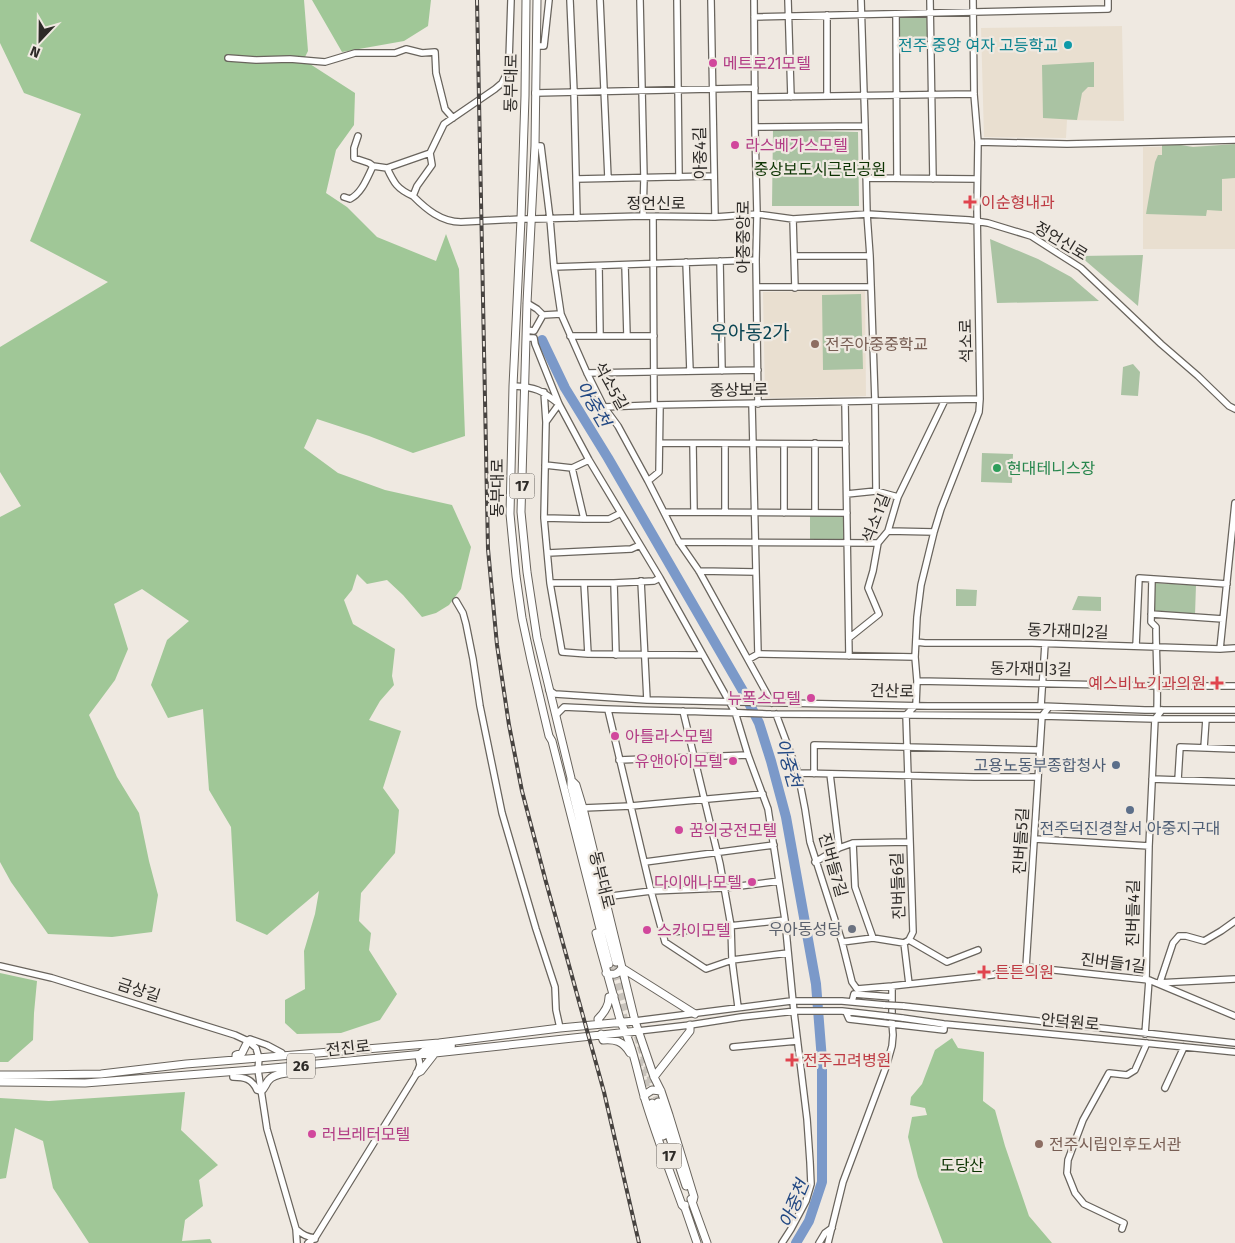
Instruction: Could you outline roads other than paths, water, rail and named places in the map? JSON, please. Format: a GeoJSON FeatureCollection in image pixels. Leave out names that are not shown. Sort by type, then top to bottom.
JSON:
{"type":"FeatureCollection","features":[{"type":"Feature","properties":{"kind":"main road","name":"동부대로"},"geometry":{"type":"LineString","coordinates":[[526,0],[525,96],[513,386],[510,514],[522,618],[531,660],[612,963],[592,870],[571,786],[571,778],[537,638],[527,572],[522,512],[527,303],[535,146],[537,0]]}},
{"type":"Feature","properties":{"kind":"main road"},"geometry":{"type":"LineString","coordinates":[[550,736],[549,743],[606,973],[621,1023],[626,1032],[644,1097],[682,1205],[685,1208]]}},
{"type":"Feature","properties":{"kind":"main road","name":"동부대로"},"geometry":{"type":"LineString","coordinates":[[571,778],[576,785],[635,1021],[654,1077],[661,1091],[686,1169],[694,1197],[693,1201]]}},
{"type":"Feature","properties":{"kind":"main road"},"geometry":{"type":"LineString","coordinates":[[606,973],[610,975],[616,974],[622,968],[695,1014]]}},
{"type":"Feature","properties":{"kind":"main road"},"geometry":{"type":"LineString","coordinates":[[598,1024],[598,1019],[609,1004],[609,997],[614,996]]}},
{"type":"Feature","properties":{"kind":"main road","name":"전진로"},"geometry":{"type":"LineString","coordinates":[[0,1075],[101,1074],[186,1064],[452,1041],[635,1021]]}},
{"type":"Feature","properties":{"kind":"main road"},"geometry":{"type":"LineString","coordinates":[[654,1077],[690,1031],[690,1025]]}},
{"type":"Feature","properties":{"kind":"main road","name":"전진로"},"geometry":{"type":"LineString","coordinates":[[0,1082],[85,1083],[258,1070],[638,1031]]}},
{"type":"Feature","properties":{"kind":"main road","name":"26"},"geometry":{"type":"LineString","coordinates":[[601,1034],[603,1040],[614,1039],[622,1043],[630,1053],[632,1052]]}},
{"type":"Feature","properties":{"kind":"main road"},"geometry":{"type":"LineString","coordinates":[[236,1060],[236,1054],[242,1053],[248,1041]]}},
{"type":"Feature","properties":{"kind":"main road"},"geometry":{"type":"LineString","coordinates":[[418,1073],[435,1053]]}},
{"type":"Feature","properties":{"kind":"main road"},"geometry":{"type":"LineString","coordinates":[[261,1092],[268,1081],[278,1074],[287,1073],[287,1067]]}},
{"type":"Feature","properties":{"kind":"main road"},"geometry":{"type":"LineString","coordinates":[[644,1097],[652,1090],[661,1091]]}},
{"type":"Feature","properties":{"kind":"main road","name":"17"},"geometry":{"type":"LineString","coordinates":[[697,1243],[655,1103],[707,1243]]}},
{"type":"Feature","properties":{"kind":"street"},"geometry":{"type":"LineString","coordinates":[[413,196],[417,186],[432,165],[430,153],[444,124],[494,90],[502,83],[507,73],[510,60],[511,0]]}},
{"type":"Feature","properties":{"kind":"street"},"geometry":{"type":"LineString","coordinates":[[537,46],[544,46],[549,0]]}},
{"type":"Feature","properties":{"kind":"street"},"geometry":{"type":"LineString","coordinates":[[570,0],[577,218]]}},
{"type":"Feature","properties":{"kind":"street"},"geometry":{"type":"LineString","coordinates":[[600,0],[608,178]]}},
{"type":"Feature","properties":{"kind":"street"},"geometry":{"type":"LineString","coordinates":[[640,0],[644,178],[643,216]]}},
{"type":"Feature","properties":{"kind":"street","name":"아중4길"},"geometry":{"type":"LineString","coordinates":[[677,0],[679,177]]}},
{"type":"Feature","properties":{"kind":"street","name":"아중4길"},"geometry":{"type":"LineString","coordinates":[[711,0],[715,217]]}},
{"type":"Feature","properties":{"kind":"street","name":"아중중앙로"},"geometry":{"type":"LineString","coordinates":[[754,0],[754,88],[758,214],[756,260],[758,370],[753,444],[758,654]]}},
{"type":"Feature","properties":{"kind":"street"},"geometry":{"type":"LineString","coordinates":[[788,0],[791,96]]}},
{"type":"Feature","properties":{"kind":"street"},"geometry":{"type":"LineString","coordinates":[[861,0],[875,401],[876,491]]}},
{"type":"Feature","properties":{"kind":"street"},"geometry":{"type":"LineString","coordinates":[[930,0],[933,179]]}},
{"type":"Feature","properties":{"kind":"street","name":"석소로"},"geometry":{"type":"LineString","coordinates":[[916,705],[915,657],[921,585],[934,532],[979,412],[978,142],[974,94],[973,0]]}},
{"type":"Feature","properties":{"kind":"street"},"geometry":{"type":"LineString","coordinates":[[754,17],[1108,9],[1108,0]]}},
{"type":"Feature","properties":{"kind":"street"},"geometry":{"type":"LineString","coordinates":[[896,14],[897,178]]}},
{"type":"Feature","properties":{"kind":"street"},"geometry":{"type":"LineString","coordinates":[[827,96],[828,15]]}},
{"type":"Feature","properties":{"kind":"street"},"geometry":{"type":"LineString","coordinates":[[228,58],[256,60],[290,59],[325,62],[355,53],[395,53],[406,49],[422,53],[435,52],[436,74],[445,109],[453,118]]}},
{"type":"Feature","properties":{"kind":"street"},"geometry":{"type":"LineString","coordinates":[[535,92],[754,88]]}},
{"type":"Feature","properties":{"kind":"street"},"geometry":{"type":"LineString","coordinates":[[755,97],[974,94]]}},
{"type":"Feature","properties":{"kind":"street"},"geometry":{"type":"LineString","coordinates":[[755,127],[865,126]]}},
{"type":"Feature","properties":{"kind":"street"},"geometry":{"type":"LineString","coordinates":[[358,136],[354,148],[354,158],[373,166],[387,168],[430,153]]}},
{"type":"Feature","properties":{"kind":"street"},"geometry":{"type":"LineString","coordinates":[[978,142],[1067,144],[1235,140]]}},
{"type":"Feature","properties":{"kind":"street","name":"석소5길"},"geometry":{"type":"LineString","coordinates":[[535,146],[540,146],[561,314],[570,336],[604,407],[618,426],[680,542],[699,571],[749,660],[770,703]]}},
{"type":"Feature","properties":{"kind":"street"},"geometry":{"type":"LineString","coordinates":[[344,197],[350,199],[355,196],[373,166]]}},
{"type":"Feature","properties":{"kind":"street","name":"정언신로"},"geometry":{"type":"LineString","coordinates":[[387,168],[395,185],[413,196],[437,216],[452,222],[521,218],[715,217],[758,214],[793,219],[867,214],[988,223],[1031,236],[1081,268],[1229,406],[1235,408]]}},
{"type":"Feature","properties":{"kind":"street"},"geometry":{"type":"LineString","coordinates":[[576,179],[714,176]]}},
{"type":"Feature","properties":{"kind":"street"},"geometry":{"type":"LineString","coordinates":[[866,178],[978,179]]}},
{"type":"Feature","properties":{"kind":"street"},"geometry":{"type":"LineString","coordinates":[[648,481],[660,472],[660,443],[654,372],[653,217]]}},
{"type":"Feature","properties":{"kind":"street"},"geometry":{"type":"LineString","coordinates":[[793,219],[794,288]]}},
{"type":"Feature","properties":{"kind":"street"},"geometry":{"type":"LineString","coordinates":[[794,256],[870,256]]}},
{"type":"Feature","properties":{"kind":"street"},"geometry":{"type":"LineString","coordinates":[[554,267],[756,260]]}},
{"type":"Feature","properties":{"kind":"street"},"geometry":{"type":"LineString","coordinates":[[720,261],[722,371]]}},
{"type":"Feature","properties":{"kind":"street"},"geometry":{"type":"LineString","coordinates":[[686,262],[690,372]]}},
{"type":"Feature","properties":{"kind":"street"},"geometry":{"type":"LineString","coordinates":[[625,264],[627,336]]}},
{"type":"Feature","properties":{"kind":"street"},"geometry":{"type":"LineString","coordinates":[[599,266],[600,336]]}},
{"type":"Feature","properties":{"kind":"street","name":"아중중앙로"},"geometry":{"type":"LineString","coordinates":[[757,287],[871,287]]}},
{"type":"Feature","properties":{"kind":"street"},"geometry":{"type":"LineString","coordinates":[[527,303],[537,309],[543,316]]}},
{"type":"Feature","properties":{"kind":"street"},"geometry":{"type":"LineString","coordinates":[[543,316],[561,314]]}},
{"type":"Feature","properties":{"kind":"street"},"geometry":{"type":"LineString","coordinates":[[543,316],[534,334],[535,344],[559,404],[589,460],[660,578],[729,702],[738,712],[748,755],[768,809],[796,1001],[794,1012],[807,1119],[811,1184],[806,1201],[782,1243]]}},
{"type":"Feature","properties":{"kind":"street"},"geometry":{"type":"LineString","coordinates":[[526,334],[534,334]]}},
{"type":"Feature","properties":{"kind":"street"},"geometry":{"type":"LineString","coordinates":[[570,336],[654,336]]}},
{"type":"Feature","properties":{"kind":"street"},"geometry":{"type":"LineString","coordinates":[[587,373],[758,370]]}},
{"type":"Feature","properties":{"kind":"street"},"geometry":{"type":"LineString","coordinates":[[513,386],[537,389],[559,404]]}},
{"type":"Feature","properties":{"kind":"street"},"geometry":{"type":"LineString","coordinates":[[544,392],[546,422],[544,518],[550,583],[562,652],[645,656],[703,655]]}},
{"type":"Feature","properties":{"kind":"street","name":"중상보로"},"geometry":{"type":"LineString","coordinates":[[604,407],[980,399]]}},
{"type":"Feature","properties":{"kind":"street","name":"석소1길"},"geometry":{"type":"LineString","coordinates":[[849,638],[880,614],[868,588],[878,543],[888,531],[898,497],[945,400]]}},
{"type":"Feature","properties":{"kind":"street"},"geometry":{"type":"LineString","coordinates":[[845,402],[849,656]]}},
{"type":"Feature","properties":{"kind":"street"},"geometry":{"type":"LineString","coordinates":[[546,422],[559,404]]}},
{"type":"Feature","properties":{"kind":"street"},"geometry":{"type":"LineString","coordinates":[[660,443],[846,444]]}},
{"type":"Feature","properties":{"kind":"street"},"geometry":{"type":"LineString","coordinates":[[815,443],[815,513]]}},
{"type":"Feature","properties":{"kind":"street"},"geometry":{"type":"LineString","coordinates":[[693,444],[694,512]]}},
{"type":"Feature","properties":{"kind":"street"},"geometry":{"type":"LineString","coordinates":[[725,444],[725,512]]}},
{"type":"Feature","properties":{"kind":"street"},"geometry":{"type":"LineString","coordinates":[[784,444],[784,513]]}},
{"type":"Feature","properties":{"kind":"street"},"geometry":{"type":"LineString","coordinates":[[545,465],[572,468],[589,460]]}},
{"type":"Feature","properties":{"kind":"street"},"geometry":{"type":"LineString","coordinates":[[572,468],[584,519]]}},
{"type":"Feature","properties":{"kind":"street"},"geometry":{"type":"LineString","coordinates":[[847,494],[876,491],[898,497]]}},
{"type":"Feature","properties":{"kind":"street"},"geometry":{"type":"LineString","coordinates":[[1220,649],[1233,547],[1235,503]]}},
{"type":"Feature","properties":{"kind":"street"},"geometry":{"type":"LineString","coordinates":[[664,512],[847,513]]}},
{"type":"Feature","properties":{"kind":"street"},"geometry":{"type":"LineString","coordinates":[[544,518],[609,519],[621,513]]}},
{"type":"Feature","properties":{"kind":"street"},"geometry":{"type":"LineString","coordinates":[[888,531],[934,532]]}},
{"type":"Feature","properties":{"kind":"street"},"geometry":{"type":"LineString","coordinates":[[680,542],[878,543]]}},
{"type":"Feature","properties":{"kind":"street"},"geometry":{"type":"LineString","coordinates":[[548,553],[631,549],[640,545]]}},
{"type":"Feature","properties":{"kind":"street"},"geometry":{"type":"LineString","coordinates":[[699,571],[756,572]]}},
{"type":"Feature","properties":{"kind":"street"},"geometry":{"type":"LineString","coordinates":[[550,583],[614,583],[654,581],[660,578]]}},
{"type":"Feature","properties":{"kind":"street"},"geometry":{"type":"LineString","coordinates":[[1136,646],[1139,578],[1227,584]]}},
{"type":"Feature","properties":{"kind":"street"},"geometry":{"type":"LineString","coordinates":[[1152,579],[1151,622],[1156,627],[1160,710],[1155,720]]}},
{"type":"Feature","properties":{"kind":"street"},"geometry":{"type":"LineString","coordinates":[[641,581],[647,700]]}},
{"type":"Feature","properties":{"kind":"street"},"geometry":{"type":"LineString","coordinates":[[584,583],[588,654]]}},
{"type":"Feature","properties":{"kind":"street"},"geometry":{"type":"LineString","coordinates":[[614,583],[616,654]]}},
{"type":"Feature","properties":{"kind":"street"},"geometry":{"type":"LineString","coordinates":[[456,601],[463,613],[466,624],[480,706],[502,813],[555,987],[556,1010],[560,1028]]}},
{"type":"Feature","properties":{"kind":"street"},"geometry":{"type":"LineString","coordinates":[[1151,614],[1223,619]]}},
{"type":"Feature","properties":{"kind":"street","name":"동가재미2길"},"geometry":{"type":"LineString","coordinates":[[916,642],[1235,648]]}},
{"type":"Feature","properties":{"kind":"street"},"geometry":{"type":"LineString","coordinates":[[1042,706],[1046,644]]}},
{"type":"Feature","properties":{"kind":"street"},"geometry":{"type":"LineString","coordinates":[[749,660],[758,654],[915,657]]}},
{"type":"Feature","properties":{"kind":"street","name":"동가재미3길"},"geometry":{"type":"LineString","coordinates":[[917,681],[1235,686]]}},
{"type":"Feature","properties":{"kind":"street","name":"건산로"},"geometry":{"type":"LineString","coordinates":[[549,690],[555,694],[647,700],[1235,710]]}},
{"type":"Feature","properties":{"kind":"street"},"geometry":{"type":"LineString","coordinates":[[906,715],[916,705]]}},
{"type":"Feature","properties":{"kind":"street","name":"건산로"},"geometry":{"type":"LineString","coordinates":[[556,715],[564,707],[608,710],[773,714],[1235,720]]}},
{"type":"Feature","properties":{"kind":"street"},"geometry":{"type":"LineString","coordinates":[[1042,716],[1049,707]]}},
{"type":"Feature","properties":{"kind":"street"},"geometry":{"type":"LineString","coordinates":[[608,710],[665,942],[706,970],[732,960],[788,953]]}},
{"type":"Feature","properties":{"kind":"street"},"geometry":{"type":"LineString","coordinates":[[683,711],[718,852],[731,926],[732,960],[738,1007]]}},
{"type":"Feature","properties":{"kind":"street","name":"진버들7길"},"geometry":{"type":"LineString","coordinates":[[773,714],[798,773],[815,862],[842,942],[852,982],[858,989],[892,986]]}},
{"type":"Feature","properties":{"kind":"street","name":"진버들6길"},"geometry":{"type":"LineString","coordinates":[[906,715],[913,932],[907,941],[908,984]]}},
{"type":"Feature","properties":{"kind":"street","name":"진버들5길"},"geometry":{"type":"LineString","coordinates":[[1026,967],[1042,716]]}},
{"type":"Feature","properties":{"kind":"street"},"geometry":{"type":"LineString","coordinates":[[1204,748],[1206,719]]}},
{"type":"Feature","properties":{"kind":"street","name":"진버들4길"},"geometry":{"type":"LineString","coordinates":[[1145,1034],[1149,981],[1149,846],[1155,720]]}},
{"type":"Feature","properties":{"kind":"street"},"geometry":{"type":"LineString","coordinates":[[814,774],[814,745],[1040,750]]}},
{"type":"Feature","properties":{"kind":"street"},"geometry":{"type":"LineString","coordinates":[[1178,780],[1180,747],[1235,749]]}},
{"type":"Feature","properties":{"kind":"street"},"geometry":{"type":"LineString","coordinates":[[619,760],[748,755]]}},
{"type":"Feature","properties":{"kind":"street"},"geometry":{"type":"LineString","coordinates":[[798,773],[974,778],[1038,777]]}},
{"type":"Feature","properties":{"kind":"street"},"geometry":{"type":"LineString","coordinates":[[830,774],[839,848]]}},
{"type":"Feature","properties":{"kind":"street"},"geometry":{"type":"LineString","coordinates":[[1152,780],[1235,782]]}},
{"type":"Feature","properties":{"kind":"street"},"geometry":{"type":"LineString","coordinates":[[582,808],[631,806],[763,794]]}},
{"type":"Feature","properties":{"kind":"street"},"geometry":{"type":"LineString","coordinates":[[1035,839],[1149,846]]}},
{"type":"Feature","properties":{"kind":"street","name":"진버들6길"},"geometry":{"type":"LineString","coordinates":[[815,862],[839,848],[853,843],[910,842]]}},
{"type":"Feature","properties":{"kind":"street","name":"진버들6길"},"geometry":{"type":"LineString","coordinates":[[853,843],[855,887],[873,938]]}},
{"type":"Feature","properties":{"kind":"street"},"geometry":{"type":"LineString","coordinates":[[645,862],[774,844]]}},
{"type":"Feature","properties":{"kind":"street"},"geometry":{"type":"LineString","coordinates":[[604,898],[651,891],[724,888],[779,880]]}},
{"type":"Feature","properties":{"kind":"street"},"geometry":{"type":"LineString","coordinates":[[663,933],[785,920]]}},
{"type":"Feature","properties":{"kind":"street"},"geometry":{"type":"LineString","coordinates":[[1160,982],[1174,943],[1179,936],[1204,940],[1221,931],[1235,920]]}},
{"type":"Feature","properties":{"kind":"street"},"geometry":{"type":"LineString","coordinates":[[842,942],[873,938],[907,941],[947,962],[978,950]]}},
{"type":"Feature","properties":{"kind":"street","name":"금상길"},"geometry":{"type":"LineString","coordinates":[[0,966],[52,978],[248,1041],[250,1039],[267,1045],[282,1053],[282,1056]]}},
{"type":"Feature","properties":{"kind":"street","name":"진버들1길"},"geometry":{"type":"LineString","coordinates":[[892,986],[992,975],[1026,967],[1149,981],[1235,1016]]}},
{"type":"Feature","properties":{"kind":"street"},"geometry":{"type":"LineString","coordinates":[[1149,981],[1235,979]]}},
{"type":"Feature","properties":{"kind":"street"},"geometry":{"type":"LineString","coordinates":[[828,1243],[843,1182],[892,1046],[894,1035],[892,1024],[892,986]]}},
{"type":"Feature","properties":{"kind":"street"},"geometry":{"type":"LineString","coordinates":[[852,1002],[854,994],[892,996]]}},
{"type":"Feature","properties":{"kind":"street"},"geometry":{"type":"LineString","coordinates":[[635,1021],[796,1001]]}},
{"type":"Feature","properties":{"kind":"street","name":"안덕원로"},"geometry":{"type":"LineString","coordinates":[[796,1001],[842,1001],[903,1006],[1235,1043]]}},
{"type":"Feature","properties":{"kind":"street"},"geometry":{"type":"LineString","coordinates":[[638,1031],[736,1017],[794,1012]]}},
{"type":"Feature","properties":{"kind":"street","name":"안덕원로"},"geometry":{"type":"LineString","coordinates":[[794,1012],[844,1012],[944,1024],[1235,1052]]}},
{"type":"Feature","properties":{"kind":"street"},"geometry":{"type":"LineString","coordinates":[[844,1012],[849,1019],[944,1030],[944,1024]]}},
{"type":"Feature","properties":{"kind":"street"},"geometry":{"type":"LineString","coordinates":[[248,1041],[256,1048],[259,1058],[258,1070],[267,1129],[296,1229],[297,1243]]}},
{"type":"Feature","properties":{"kind":"street"},"geometry":{"type":"LineString","coordinates":[[308,1243],[314,1240],[418,1073],[420,1065],[418,1055],[424,1050],[452,1047],[452,1041]]}},
{"type":"Feature","properties":{"kind":"street"},"geometry":{"type":"LineString","coordinates":[[733,1047],[797,1041]]}},
{"type":"Feature","properties":{"kind":"street"},"geometry":{"type":"LineString","coordinates":[[1122,1229],[1124,1223],[1081,1201],[1075,1193],[1067,1173],[1068,1160],[1083,1120],[1109,1073],[1127,1075],[1135,1070],[1147,1043]]}},
{"type":"Feature","properties":{"kind":"street"},"geometry":{"type":"LineString","coordinates":[[1164,1088],[1184,1047]]}},
{"type":"Feature","properties":{"kind":"street"},"geometry":{"type":"LineString","coordinates":[[233,1071],[234,1077],[242,1076],[248,1079],[254,1084],[256,1090],[261,1092]]}},
{"type":"Feature","properties":{"kind":"street"},"geometry":{"type":"LineString","coordinates":[[819,1243],[825,1233],[832,1228]]}},
{"type":"Feature","properties":{"kind":"street"},"geometry":{"type":"LineString","coordinates":[[296,1229],[302,1235],[314,1240]]}},
{"type":"Feature","properties":{"kind":"waterway","name":"아중천"},"geometry":{"type":"LineString","coordinates":[[542,340],[565,388],[608,458],[743,691],[759,723],[771,761],[786,817],[816,984],[822,1060],[822,1182],[809,1221],[796,1243]]}},
{"type":"Feature","properties":{"kind":"tunnel"},"geometry":{"type":"LineString","coordinates":[[616,962],[629,1011]]}},
{"type":"Feature","properties":{"kind":"tunnel"},"geometry":{"type":"LineString","coordinates":[[609,964],[630,1038]]}},
{"type":"Feature","properties":{"kind":"tunnel"},"geometry":{"type":"LineString","coordinates":[[634,1026],[658,1102]]}},
{"type":"Feature","properties":{"kind":"tunnel"},"geometry":{"type":"LineString","coordinates":[[638,1060],[652,1103]]}},
{"type":"Feature","properties":{"kind":"railway"},"geometry":{"type":"LineString","coordinates":[[477,0],[488,549],[497,645],[509,725],[522,791],[604,1092],[639,1243]]}},
{"type":"Feature","properties":{"kind":"place","name":"전주 중앙 여자 고등학교"},"geometry":{"type":"Point","coordinates":[1068,45]}},
{"type":"Feature","properties":{"kind":"place","name":"메트로21모텔"},"geometry":{"type":"Point","coordinates":[713,63]}},
{"type":"Feature","properties":{"kind":"place","name":"라스베가스모텔"},"geometry":{"type":"Point","coordinates":[735,145]}},
{"type":"Feature","properties":{"kind":"place","name":"이순형내과"},"geometry":{"type":"Point","coordinates":[970,202]}},
{"type":"Feature","properties":{"kind":"place","name":"전주아중중학교"},"geometry":{"type":"Point","coordinates":[815,344]}},
{"type":"Feature","properties":{"kind":"place","name":"현대테니스장"},"geometry":{"type":"Point","coordinates":[997,468]}},
{"type":"Feature","properties":{"kind":"place","name":"예스비뇨기과의원"},"geometry":{"type":"Point","coordinates":[1217,683]}},
{"type":"Feature","properties":{"kind":"place","name":"뉴폭스모텔"},"geometry":{"type":"Point","coordinates":[811,698]}},
{"type":"Feature","properties":{"kind":"place","name":"아틀라스모텔"},"geometry":{"type":"Point","coordinates":[615,736]}},
{"type":"Feature","properties":{"kind":"place","name":"유앤아이모텔"},"geometry":{"type":"Point","coordinates":[733,761]}},
{"type":"Feature","properties":{"kind":"place","name":"고용노동부종합청사"},"geometry":{"type":"Point","coordinates":[1116,765]}},
{"type":"Feature","properties":{"kind":"place","name":"전주덕진경찰서 아중지구대"},"geometry":{"type":"Point","coordinates":[1130,810]}},
{"type":"Feature","properties":{"kind":"place","name":"꿈의궁전모텔"},"geometry":{"type":"Point","coordinates":[679,830]}},
{"type":"Feature","properties":{"kind":"place","name":"다이애나모텔"},"geometry":{"type":"Point","coordinates":[752,882]}},
{"type":"Feature","properties":{"kind":"place","name":"우아동성당"},"geometry":{"type":"Point","coordinates":[852,929]}},
{"type":"Feature","properties":{"kind":"place","name":"스카이모텔"},"geometry":{"type":"Point","coordinates":[647,930]}},
{"type":"Feature","properties":{"kind":"place","name":"튼튼의원"},"geometry":{"type":"Point","coordinates":[984,972]}},
{"type":"Feature","properties":{"kind":"place","name":"전주고려병원"},"geometry":{"type":"Point","coordinates":[792,1060]}},
{"type":"Feature","properties":{"kind":"place","name":"러브레터모텔"},"geometry":{"type":"Point","coordinates":[312,1134]}},
{"type":"Feature","properties":{"kind":"place","name":"전주시립인후도서관"},"geometry":{"type":"Point","coordinates":[1039,1144]}},
{"type":"Feature","properties":{"kind":"district","name":"우아동2가"},"geometry":{"type":"Point","coordinates":[750,332]}},
{"type":"Feature","properties":{"kind":"park label","name":"중상보도시근린공원"},"geometry":{"type":"Point","coordinates":[820,169]}},
{"type":"Feature","properties":{"kind":"park label","name":"도당산"},"geometry":{"type":"Point","coordinates":[962,1165]}}]}
